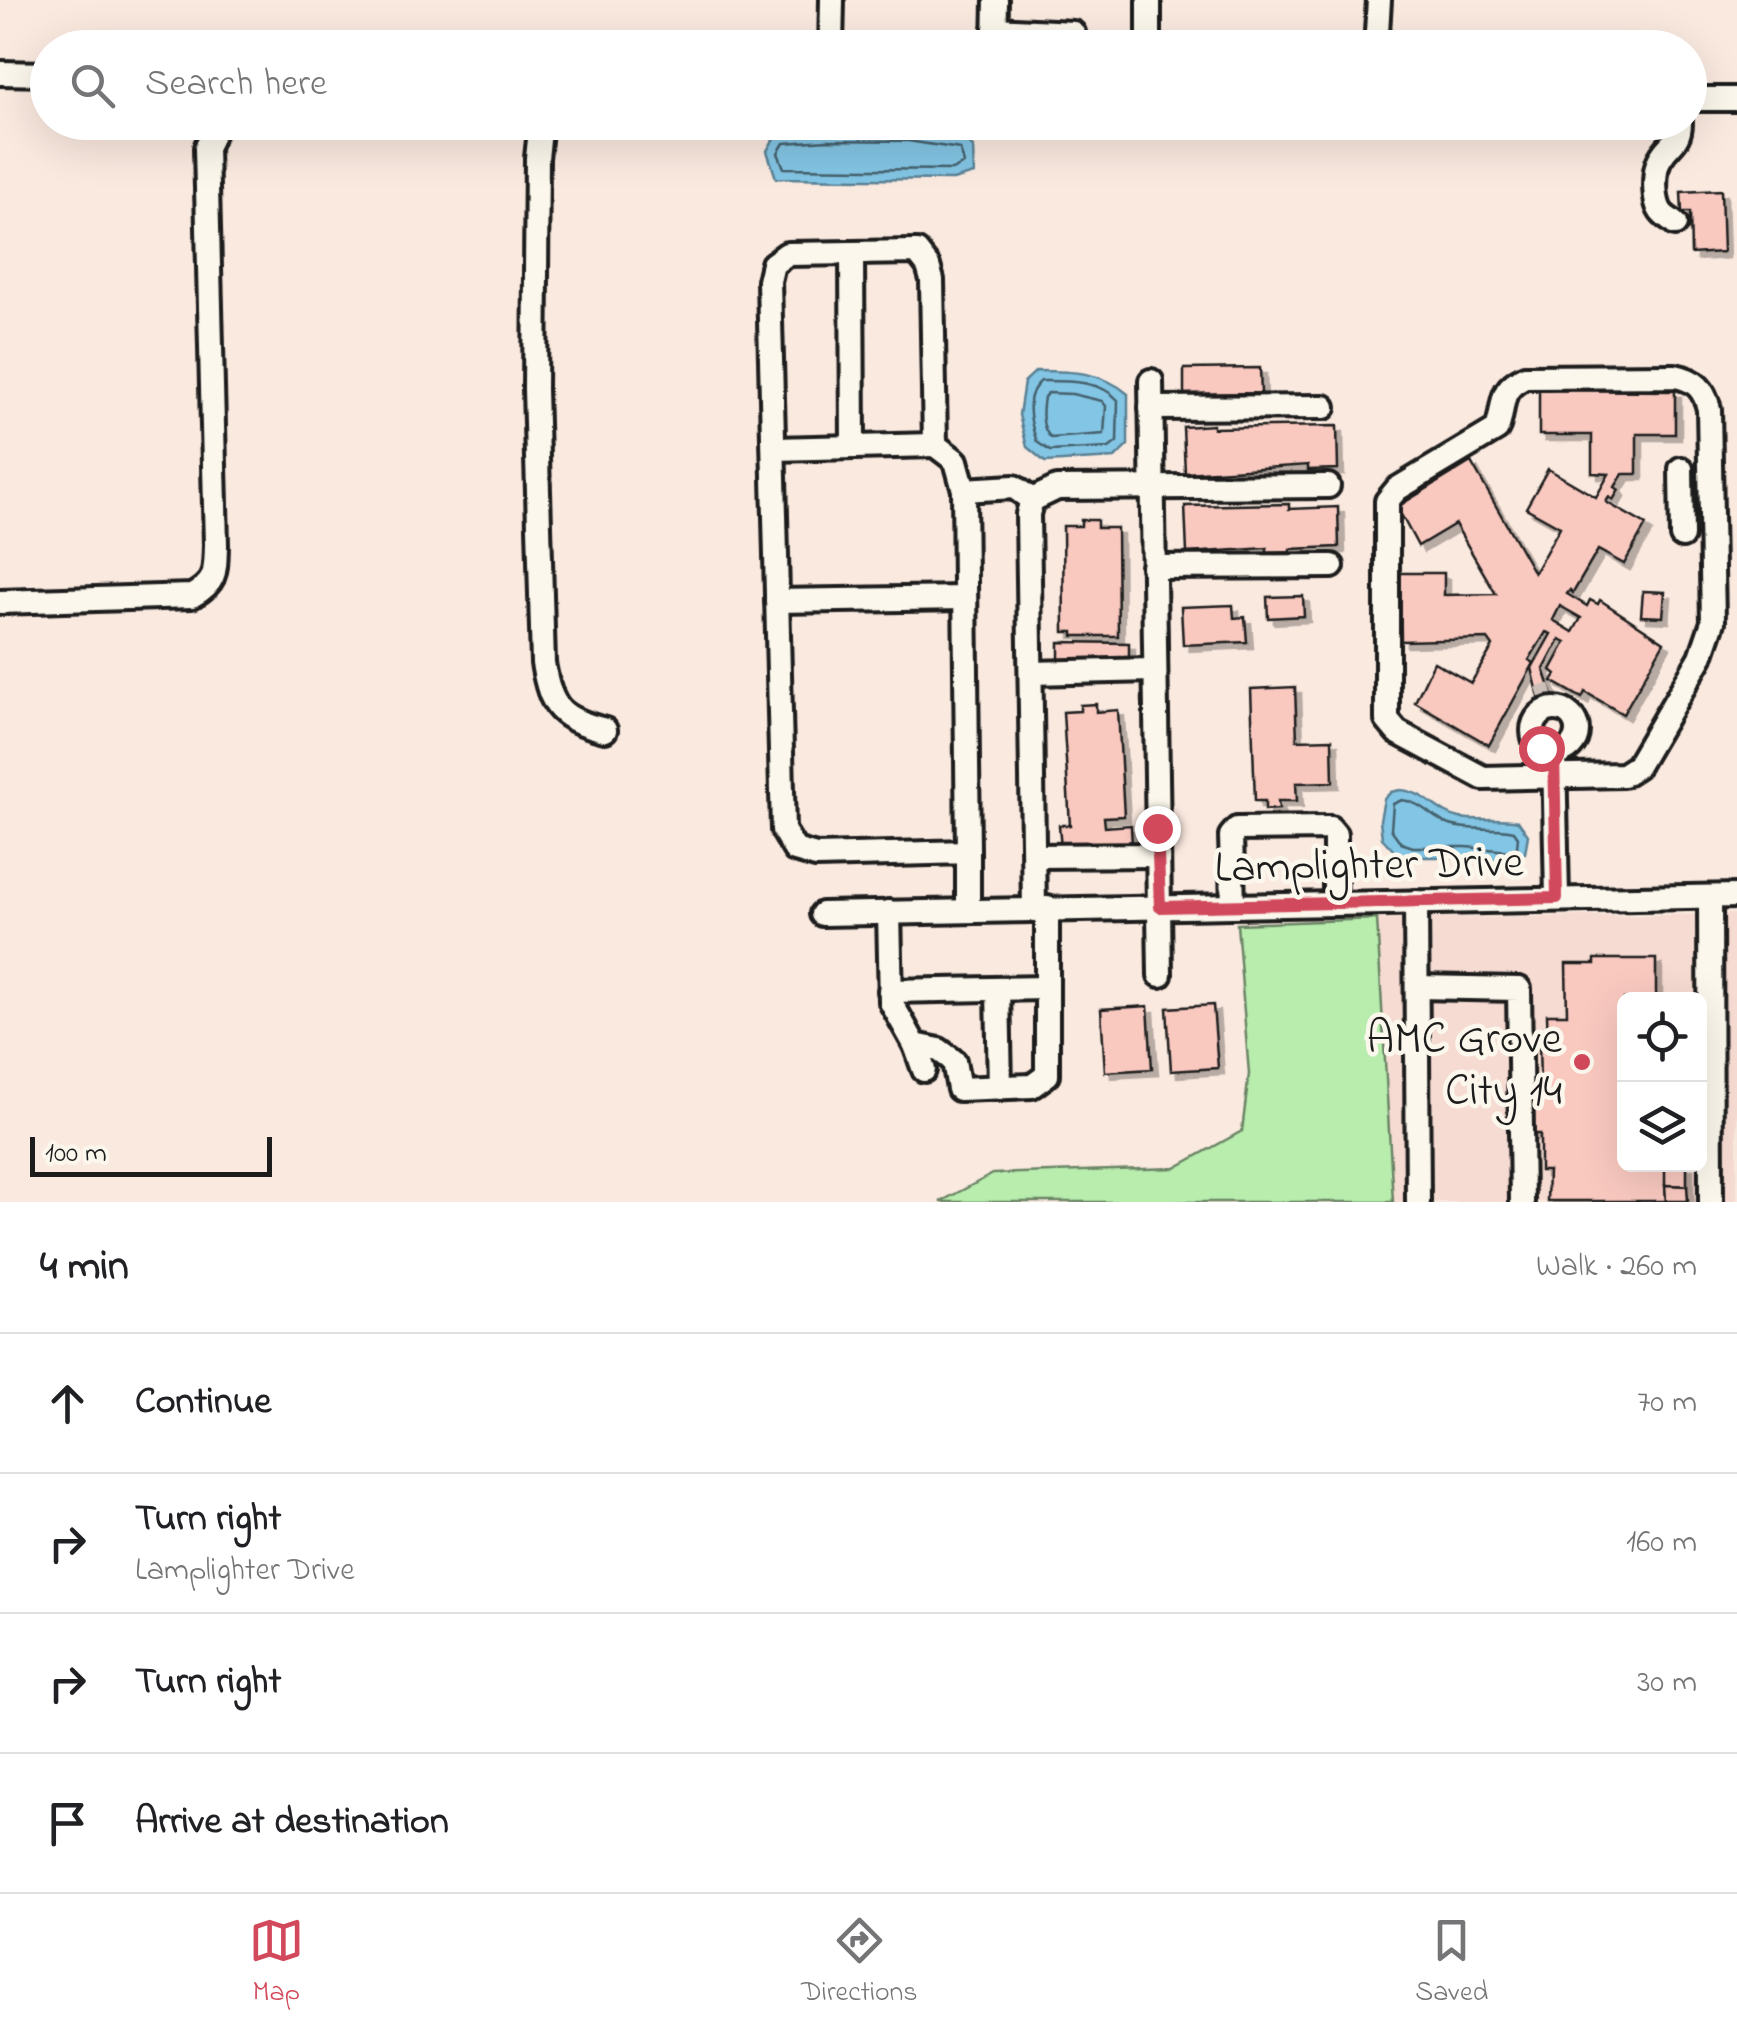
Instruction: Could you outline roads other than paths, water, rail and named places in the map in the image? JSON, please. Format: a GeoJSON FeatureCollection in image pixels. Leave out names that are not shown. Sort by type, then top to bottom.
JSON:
{"type":"FeatureCollection","features":[{"type":"Feature","properties":{"kind":"street"},"geometry":{"type":"LineString","coordinates":[[831,30],[832,0]]}},
{"type":"Feature","properties":{"kind":"street"},"geometry":{"type":"LineString","coordinates":[[996,0],[996,30]]}},
{"type":"Feature","properties":{"kind":"street"},"geometry":{"type":"LineString","coordinates":[[1148,30],[1149,0]]}},
{"type":"Feature","properties":{"kind":"street"},"geometry":{"type":"LineString","coordinates":[[1377,30],[1379,0]]}},
{"type":"Feature","properties":{"kind":"street"},"geometry":{"type":"LineString","coordinates":[[0,74],[30,74]]}},
{"type":"Feature","properties":{"kind":"street"},"geometry":{"type":"LineString","coordinates":[[1707,99],[1737,99]]}},
{"type":"Feature","properties":{"kind":"street"},"geometry":{"type":"LineString","coordinates":[[0,602],[192,596],[209,586],[215,571],[216,546],[206,148],[210,140]]}},
{"type":"Feature","properties":{"kind":"street"},"geometry":{"type":"LineString","coordinates":[[539,140],[535,389],[543,663],[548,692],[559,712],[578,723],[605,730]]}},
{"type":"Feature","properties":{"kind":"street"},"geometry":{"type":"LineString","coordinates":[[1675,224],[1661,212],[1657,202],[1656,168],[1660,157],[1677,140]]}},
{"type":"Feature","properties":{"kind":"street"},"geometry":{"type":"LineString","coordinates":[[935,445],[932,280],[928,266],[917,252],[787,254],[774,264],[769,282],[783,830],[795,850],[816,856],[968,852]]}},
{"type":"Feature","properties":{"kind":"street"},"geometry":{"type":"LineString","coordinates":[[852,253],[854,448]]}},
{"type":"Feature","properties":{"kind":"street"},"geometry":{"type":"LineString","coordinates":[[1675,376],[1694,382],[1703,390],[1708,409],[1710,494],[1713,622],[1701,657],[1637,766],[1622,775],[1555,765],[1484,778],[1397,732],[1387,720],[1387,501],[1398,489],[1497,430],[1504,394],[1512,383],[1525,377],[1675,376]]}},
{"type":"Feature","properties":{"kind":"street"},"geometry":{"type":"LineString","coordinates":[[1151,381],[1160,975]]}},
{"type":"Feature","properties":{"kind":"street"},"geometry":{"type":"LineString","coordinates":[[1151,408],[1324,407]]}},
{"type":"Feature","properties":{"kind":"street"},"geometry":{"type":"LineString","coordinates":[[774,449],[935,445],[956,462],[964,490],[968,910]]}},
{"type":"Feature","properties":{"kind":"street"},"geometry":{"type":"LineString","coordinates":[[1681,469],[1682,536]]}},
{"type":"Feature","properties":{"kind":"street"},"geometry":{"type":"LineString","coordinates":[[889,912],[891,1002],[929,1077],[959,1089],[1032,1086],[1047,1075],[1047,988],[1035,856],[1028,514],[1032,500],[1057,488],[1328,486]]}},
{"type":"Feature","properties":{"kind":"street"},"geometry":{"type":"LineString","coordinates":[[964,490],[1014,487],[1032,500]]}},
{"type":"Feature","properties":{"kind":"street"},"geometry":{"type":"LineString","coordinates":[[1681,495],[1710,494]]}},
{"type":"Feature","properties":{"kind":"street"},"geometry":{"type":"LineString","coordinates":[[1153,567],[1332,566]]}},
{"type":"Feature","properties":{"kind":"street"},"geometry":{"type":"LineString","coordinates":[[777,601],[966,598]]}},
{"type":"Feature","properties":{"kind":"street"},"geometry":{"type":"LineString","coordinates":[[1031,673],[1153,670]]}},
{"type":"Feature","properties":{"kind":"street"},"geometry":{"type":"LineString","coordinates":[[1555,765],[1573,744],[1577,724],[1575,710],[1546,696],[1528,716],[1533,735],[1555,765],[1557,898]]}},
{"type":"Feature","properties":{"kind":"street"},"geometry":{"type":"LineString","coordinates":[[1533,735],[1536,720],[1548,710],[1562,710],[1577,724]]}},
{"type":"Feature","properties":{"kind":"street"},"geometry":{"type":"LineString","coordinates":[[1233,904],[1230,836],[1237,829],[1330,828],[1335,834],[1335,902]]}},
{"type":"Feature","properties":{"kind":"street"},"geometry":{"type":"LineString","coordinates":[[1035,856],[1158,855]]}},
{"type":"Feature","properties":{"kind":"street","name":"Lamplighter Drive"},"geometry":{"type":"LineString","coordinates":[[822,914],[1737,896]]}},
{"type":"Feature","properties":{"kind":"street"},"geometry":{"type":"LineString","coordinates":[[1710,897],[1711,1202]]}},
{"type":"Feature","properties":{"kind":"street"},"geometry":{"type":"LineString","coordinates":[[1416,902],[1418,1202]]}},
{"type":"Feature","properties":{"kind":"street"},"geometry":{"type":"LineString","coordinates":[[1417,987],[1519,989],[1522,1202]]}},
{"type":"Feature","properties":{"kind":"street"},"geometry":{"type":"LineString","coordinates":[[890,992],[1047,988]]}},
{"type":"Feature","properties":{"kind":"street"},"geometry":{"type":"LineString","coordinates":[[998,989],[1000,1088]]}},
{"type":"Feature","properties":{"kind":"street"},"geometry":{"type":"LineString","coordinates":[[915,1045],[939,1050],[954,1061],[959,1089]]}},
{"type":"Feature","properties":{"kind":"water"},"geometry":{"type":"Polygon","coordinates":[[[773,140],[962,140],[973,147],[974,174],[953,180],[776,178],[767,151],[773,140]]]}},
{"type":"Feature","properties":{"kind":"water"},"geometry":{"type":"Polygon","coordinates":[[[1036,371],[1096,377],[1128,394],[1128,445],[1115,458],[1045,462],[1027,447],[1019,415],[1024,382],[1036,371]]]}},
{"type":"Feature","properties":{"kind":"water"},"geometry":{"type":"Polygon","coordinates":[[[1400,790],[1460,818],[1518,821],[1528,835],[1525,853],[1510,861],[1412,857],[1395,852],[1382,838],[1380,820],[1384,799],[1400,790]]]}},
{"type":"Feature","properties":{"kind":"tunnel"},"geometry":{"type":"LineString","coordinates":[[1539,698],[1553,694]]}},
{"type":"Feature","properties":{"kind":"place","name":"AMC Grove City 14"},"geometry":{"type":"Point","coordinates":[1582,1062]}}]}
